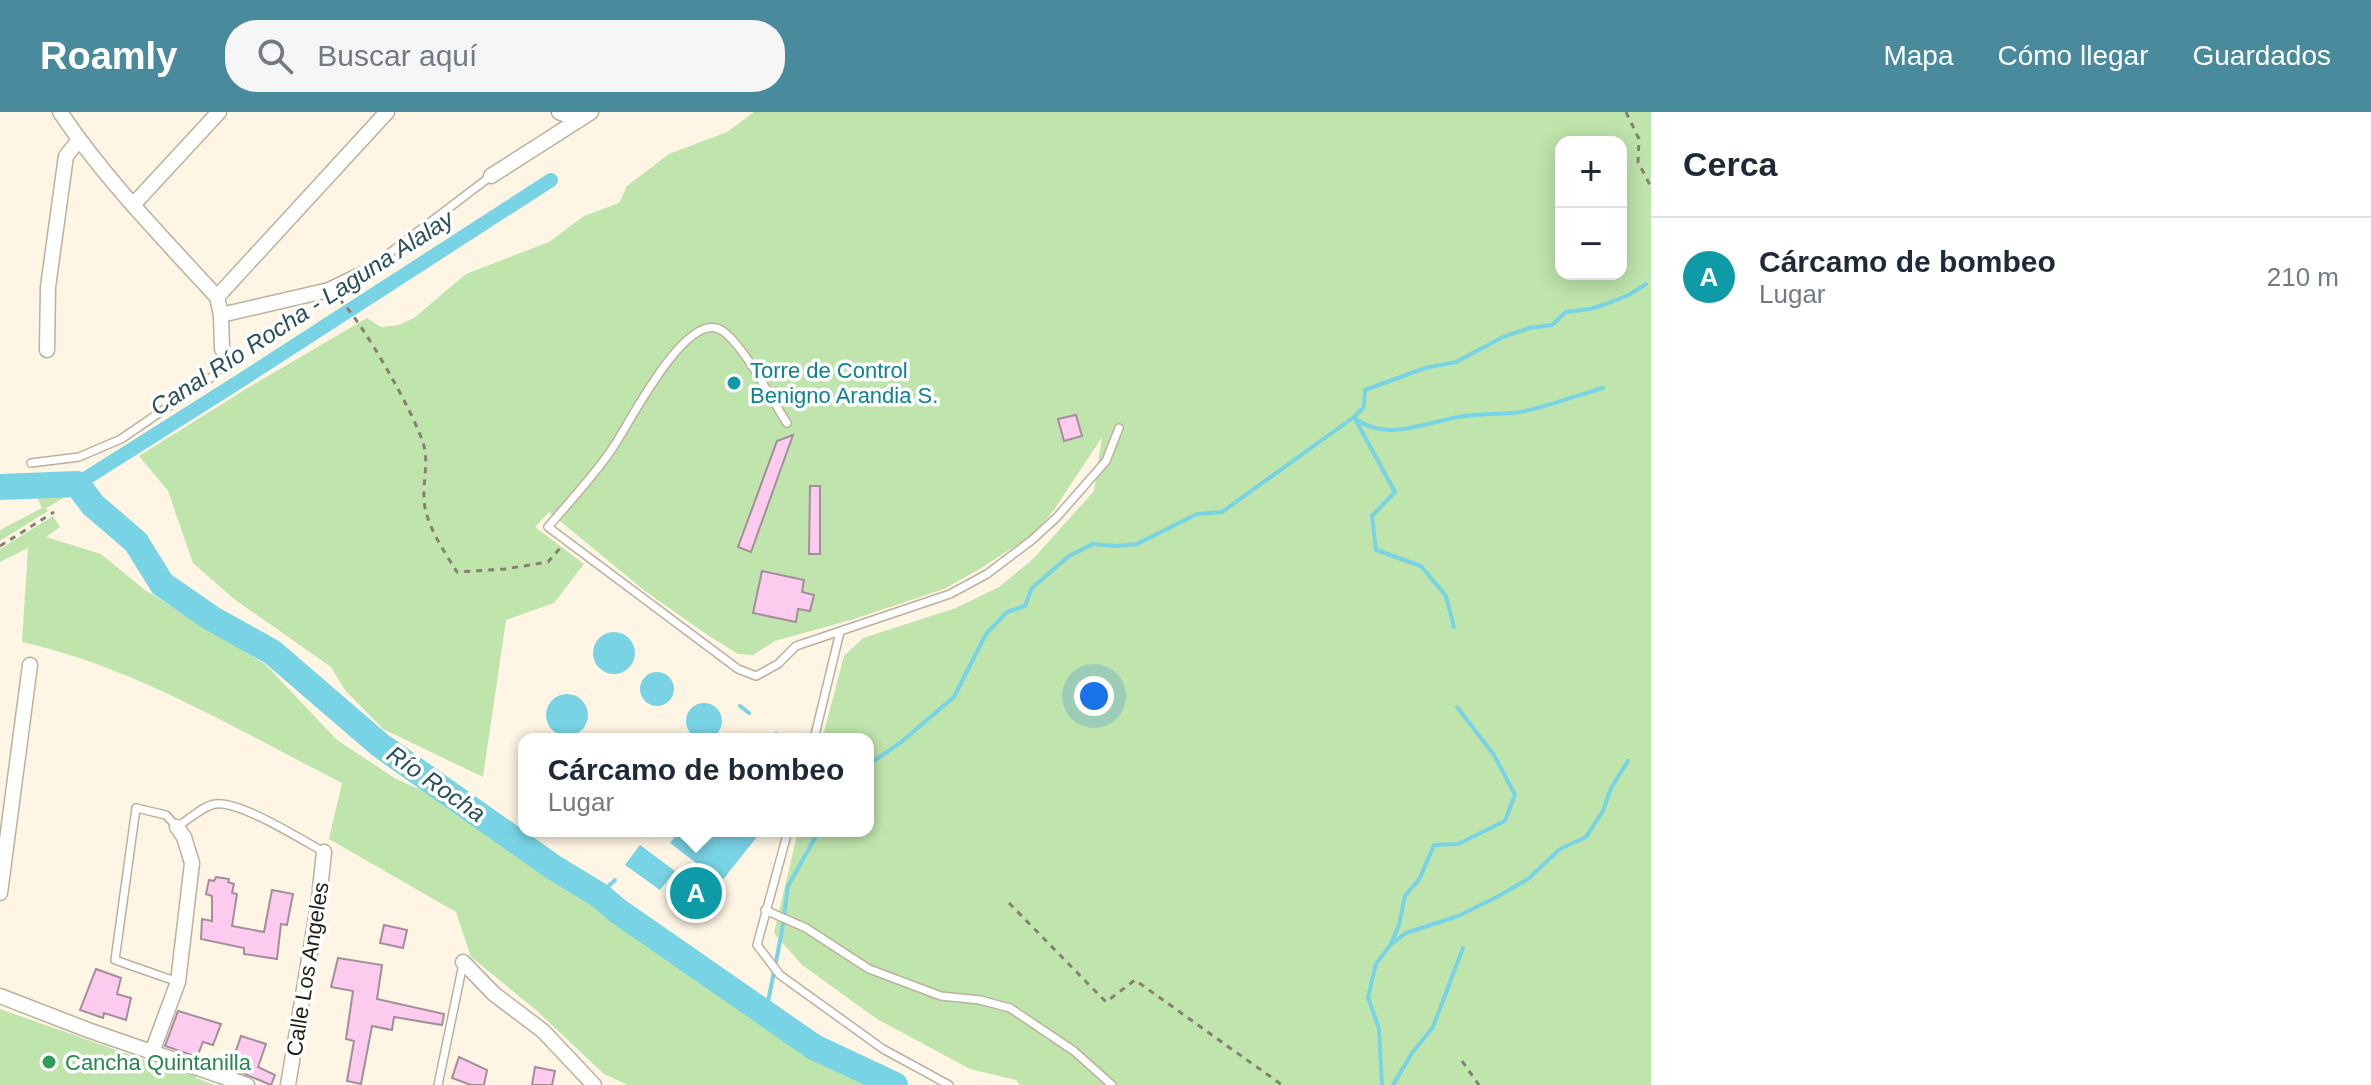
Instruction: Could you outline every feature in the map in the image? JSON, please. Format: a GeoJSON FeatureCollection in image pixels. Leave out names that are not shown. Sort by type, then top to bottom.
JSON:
{"type":"FeatureCollection","features":[{"type":"Feature","properties":{"kind":"street"},"geometry":{"type":"LineString","coordinates":[[60,112],[133,205],[217,297],[222,349]]}},
{"type":"Feature","properties":{"kind":"street"},"geometry":{"type":"LineString","coordinates":[[133,205],[219,112]]}},
{"type":"Feature","properties":{"kind":"street"},"geometry":{"type":"LineString","coordinates":[[217,297],[387,112]]}},
{"type":"Feature","properties":{"kind":"street"},"geometry":{"type":"LineString","coordinates":[[559,112],[585,116]]}},
{"type":"Feature","properties":{"kind":"street"},"geometry":{"type":"LineString","coordinates":[[491,176],[585,116]]}},
{"type":"Feature","properties":{"kind":"street"},"geometry":{"type":"LineString","coordinates":[[47,350],[48,287],[66,156],[79,140]]}},
{"type":"Feature","properties":{"kind":"street"},"geometry":{"type":"LineString","coordinates":[[221,315],[329,290],[362,274]]}},
{"type":"Feature","properties":{"kind":"street"},"geometry":{"type":"LineString","coordinates":[[0,893],[30,665]]}},
{"type":"Feature","properties":{"kind":"street"},"geometry":{"type":"LineString","coordinates":[[152,1052],[178,982],[192,863],[184,837],[177,827]]}},
{"type":"Feature","properties":{"kind":"street","name":"Calle Los Angeles"},"geometry":{"type":"LineString","coordinates":[[288,1085],[324,852]]}},
{"type":"Feature","properties":{"kind":"street"},"geometry":{"type":"LineString","coordinates":[[463,962],[494,994],[543,1031],[594,1085]]}},
{"type":"Feature","properties":{"kind":"street"},"geometry":{"type":"LineString","coordinates":[[0,996],[247,1085]]}},
{"type":"Feature","properties":{"kind":"lane"},"geometry":{"type":"LineString","coordinates":[[362,274],[491,176]]}},
{"type":"Feature","properties":{"kind":"lane"},"geometry":{"type":"LineString","coordinates":[[787,423],[734,340],[721,329],[709,326],[696,332],[646,390],[613,447],[548,527],[738,669],[756,676],[778,664],[796,646],[950,594],[987,574],[1057,517],[1106,461],[1119,428]]}},
{"type":"Feature","properties":{"kind":"lane"},"geometry":{"type":"LineString","coordinates":[[31,463],[79,457],[121,439],[216,374],[221,364],[222,349]]}},
{"type":"Feature","properties":{"kind":"lane"},"geometry":{"type":"LineString","coordinates":[[815,733],[840,632]]}},
{"type":"Feature","properties":{"kind":"lane"},"geometry":{"type":"LineString","coordinates":[[178,982],[115,960],[136,808],[166,815],[177,827],[213,804],[226,805],[269,821],[324,852]]}},
{"type":"Feature","properties":{"kind":"lane"},"geometry":{"type":"LineString","coordinates":[[786,837],[757,945],[780,975],[883,1049],[949,1085]]}},
{"type":"Feature","properties":{"kind":"lane"},"geometry":{"type":"LineString","coordinates":[[765,910],[806,928],[869,969],[941,996],[980,1000],[1010,1008],[1074,1051],[1112,1085]]}},
{"type":"Feature","properties":{"kind":"lane"},"geometry":{"type":"LineString","coordinates":[[438,1085],[463,962]]}},
{"type":"Feature","properties":{"kind":"path"},"geometry":{"type":"LineString","coordinates":[[1626,112],[1639,139],[1638,162],[1651,187]]}},
{"type":"Feature","properties":{"kind":"path"},"geometry":{"type":"LineString","coordinates":[[347,306],[403,401],[424,446],[423,503],[439,543],[457,572],[548,562],[566,541]]}},
{"type":"Feature","properties":{"kind":"path"},"geometry":{"type":"LineString","coordinates":[[0,546],[54,512]]}},
{"type":"Feature","properties":{"kind":"path"},"geometry":{"type":"LineString","coordinates":[[1009,903],[1106,1002],[1135,980],[1282,1085]]}},
{"type":"Feature","properties":{"kind":"path"},"geometry":{"type":"LineString","coordinates":[[1462,1061],[1479,1085]]}},
{"type":"Feature","properties":{"kind":"green space"},"geometry":{"type":"Polygon","coordinates":[[[754,112],[1651,112],[1651,1085],[1020,1085],[1016,1080],[970,1069],[877,1019],[802,965],[774,933],[797,837],[874,837],[874,733],[824,733],[844,656],[863,638],[956,608],[999,587],[1033,559],[1094,491],[1102,437],[1054,510],[1034,534],[978,570],[944,589],[775,641],[753,655],[738,654],[709,636],[645,591],[549,512],[535,527],[584,564],[554,603],[506,620],[483,777],[383,729],[345,690],[331,667],[234,599],[193,563],[168,491],[139,456],[367,318],[381,327],[399,325],[414,318],[466,274],[549,242],[584,216],[619,203],[627,186],[669,154],[727,132],[754,112]]]}},
{"type":"Feature","properties":{"kind":"green space"},"geometry":{"type":"Polygon","coordinates":[[[36,494],[67,496],[0,541],[0,530],[42,508],[36,494]]]}},
{"type":"Feature","properties":{"kind":"green space"},"geometry":{"type":"Polygon","coordinates":[[[53,516],[60,527],[46,537],[101,554],[145,590],[265,664],[337,740],[396,779],[445,800],[490,833],[509,838],[540,867],[624,920],[796,1043],[870,1085],[628,1085],[604,1074],[536,1010],[471,957],[456,912],[329,839],[342,783],[146,684],[64,653],[22,642],[28,548],[0,562],[0,549],[53,516]]]}},
{"type":"Feature","properties":{"kind":"green space"},"geometry":{"type":"Polygon","coordinates":[[[0,1009],[176,1071],[197,1073],[196,1078],[215,1085],[0,1085],[0,1009]]]}},
{"type":"Feature","properties":{"kind":"water"},"geometry":{"type":"Polygon","coordinates":[[[614,632],[629,638],[635,653],[629,668],[614,674],[599,668],[593,653],[599,638],[614,632]]]}},
{"type":"Feature","properties":{"kind":"water"},"geometry":{"type":"Polygon","coordinates":[[[657,672],[669,677],[674,689],[669,701],[657,706],[645,701],[640,689],[645,677],[657,672]]]}},
{"type":"Feature","properties":{"kind":"water"},"geometry":{"type":"Polygon","coordinates":[[[559,696],[575,696],[586,707],[586,723],[577,733],[557,733],[548,723],[548,707],[559,696]]]}},
{"type":"Feature","properties":{"kind":"water"},"geometry":{"type":"Polygon","coordinates":[[[697,704],[711,704],[721,714],[721,728],[718,733],[690,733],[687,728],[687,714],[697,704]]]}},
{"type":"Feature","properties":{"kind":"water"},"geometry":{"type":"Polygon","coordinates":[[[674,837],[756,838],[721,882],[670,843],[674,837]]]}},
{"type":"Feature","properties":{"kind":"water"},"geometry":{"type":"Polygon","coordinates":[[[640,845],[675,871],[660,890],[625,865],[640,845]]]}},
{"type":"Feature","properties":{"kind":"building"},"geometry":{"type":"Polygon","coordinates":[[[1076,415],[1082,436],[1064,441],[1058,419],[1076,415]]]}},
{"type":"Feature","properties":{"kind":"building"},"geometry":{"type":"Polygon","coordinates":[[[793,435],[751,552],[738,547],[777,441],[793,435]]]}},
{"type":"Feature","properties":{"kind":"building"},"geometry":{"type":"Polygon","coordinates":[[[810,486],[820,486],[820,554],[809,554],[810,486]]]}},
{"type":"Feature","properties":{"kind":"building"},"geometry":{"type":"Polygon","coordinates":[[[762,571],[804,580],[802,592],[814,595],[810,611],[798,609],[796,622],[753,613],[762,571]]]}},
{"type":"Feature","properties":{"kind":"building"},"geometry":{"type":"Polygon","coordinates":[[[216,877],[229,879],[228,882],[234,884],[232,893],[237,894],[232,926],[264,932],[272,890],[293,894],[287,925],[281,924],[277,959],[244,954],[244,948],[201,939],[202,919],[212,921],[212,896],[206,894],[209,880],[214,881],[216,877]]]}},
{"type":"Feature","properties":{"kind":"building"},"geometry":{"type":"Polygon","coordinates":[[[384,925],[407,930],[403,948],[380,943],[384,925]]]}},
{"type":"Feature","properties":{"kind":"building"},"geometry":{"type":"Polygon","coordinates":[[[338,958],[382,965],[377,999],[444,1014],[442,1025],[394,1017],[392,1030],[372,1026],[361,1084],[347,1081],[354,1041],[346,1039],[353,991],[331,987],[338,958]]]}},
{"type":"Feature","properties":{"kind":"building"},"geometry":{"type":"Polygon","coordinates":[[[96,969],[121,978],[117,994],[131,998],[126,1020],[104,1013],[103,1018],[80,1010],[96,969]]]}},
{"type":"Feature","properties":{"kind":"building"},"geometry":{"type":"Polygon","coordinates":[[[178,1011],[221,1024],[213,1045],[203,1042],[197,1057],[165,1046],[178,1011]]]}},
{"type":"Feature","properties":{"kind":"building"},"geometry":{"type":"Polygon","coordinates":[[[241,1036],[266,1044],[258,1067],[275,1075],[271,1085],[230,1068],[241,1036]]]}},
{"type":"Feature","properties":{"kind":"building"},"geometry":{"type":"Polygon","coordinates":[[[459,1057],[487,1070],[484,1085],[471,1085],[452,1078],[459,1057]]]}},
{"type":"Feature","properties":{"kind":"building"},"geometry":{"type":"Polygon","coordinates":[[[535,1067],[555,1071],[552,1085],[532,1085],[535,1067]]]}},
{"type":"Feature","properties":{"kind":"waterway","name":"Canal Río Rocha - Laguna Alalay"},"geometry":{"type":"LineString","coordinates":[[77,484],[551,180]]}},
{"type":"Feature","properties":{"kind":"waterway"},"geometry":{"type":"LineString","coordinates":[[874,761],[954,697],[986,634],[1007,612],[1025,606],[1032,588],[1069,556],[1093,544],[1137,544],[1197,514],[1222,512],[1354,417],[1364,407],[1365,390],[1425,368],[1456,362],[1503,337],[1529,328],[1552,325],[1566,312],[1606,304],[1646,284]]}},
{"type":"Feature","properties":{"kind":"waterway"},"geometry":{"type":"LineString","coordinates":[[1357,420],[1381,429],[1406,429],[1466,416],[1530,410],[1603,388]]}},
{"type":"Feature","properties":{"kind":"waterway"},"geometry":{"type":"LineString","coordinates":[[1354,417],[1395,492],[1372,516],[1376,550],[1421,566],[1446,596],[1454,627]]}},
{"type":"Feature","properties":{"kind":"waterway","name":"Río Rocha"},"geometry":{"type":"LineString","coordinates":[[0,487],[77,484],[93,505],[136,542],[162,584],[211,618],[272,652],[380,745],[814,1047],[895,1085]]}},
{"type":"Feature","properties":{"kind":"waterway"},"geometry":{"type":"LineString","coordinates":[[740,706],[749,713]]}},
{"type":"Feature","properties":{"kind":"waterway"},"geometry":{"type":"LineString","coordinates":[[1382,1085],[1379,1029],[1368,997],[1376,964],[1391,944],[1399,925],[1405,896],[1420,878],[1434,845],[1458,844],[1505,821],[1515,795],[1494,755],[1457,707]]}},
{"type":"Feature","properties":{"kind":"waterway"},"geometry":{"type":"LineString","coordinates":[[1393,943],[1406,933],[1458,916],[1497,897],[1528,879],[1560,849],[1586,837],[1628,761]]}},
{"type":"Feature","properties":{"kind":"waterway"},"geometry":{"type":"LineString","coordinates":[[766,1012],[788,886],[816,837]]}},
{"type":"Feature","properties":{"kind":"waterway"},"geometry":{"type":"LineString","coordinates":[[599,895],[615,880]]}},
{"type":"Feature","properties":{"kind":"waterway"},"geometry":{"type":"LineString","coordinates":[[1393,1085],[1412,1053],[1433,1027],[1463,948]]}},
{"type":"Feature","properties":{"kind":"place","name":"Torre de Control Benigno Arandia S."},"geometry":{"type":"Point","coordinates":[734,383]}},
{"type":"Feature","properties":{"kind":"place","name":"Cárcamo de bombeo"},"geometry":{"type":"Point","coordinates":[696,893]}},
{"type":"Feature","properties":{"kind":"place","name":"Cancha Quintanilla"},"geometry":{"type":"Point","coordinates":[49,1062]}}]}
